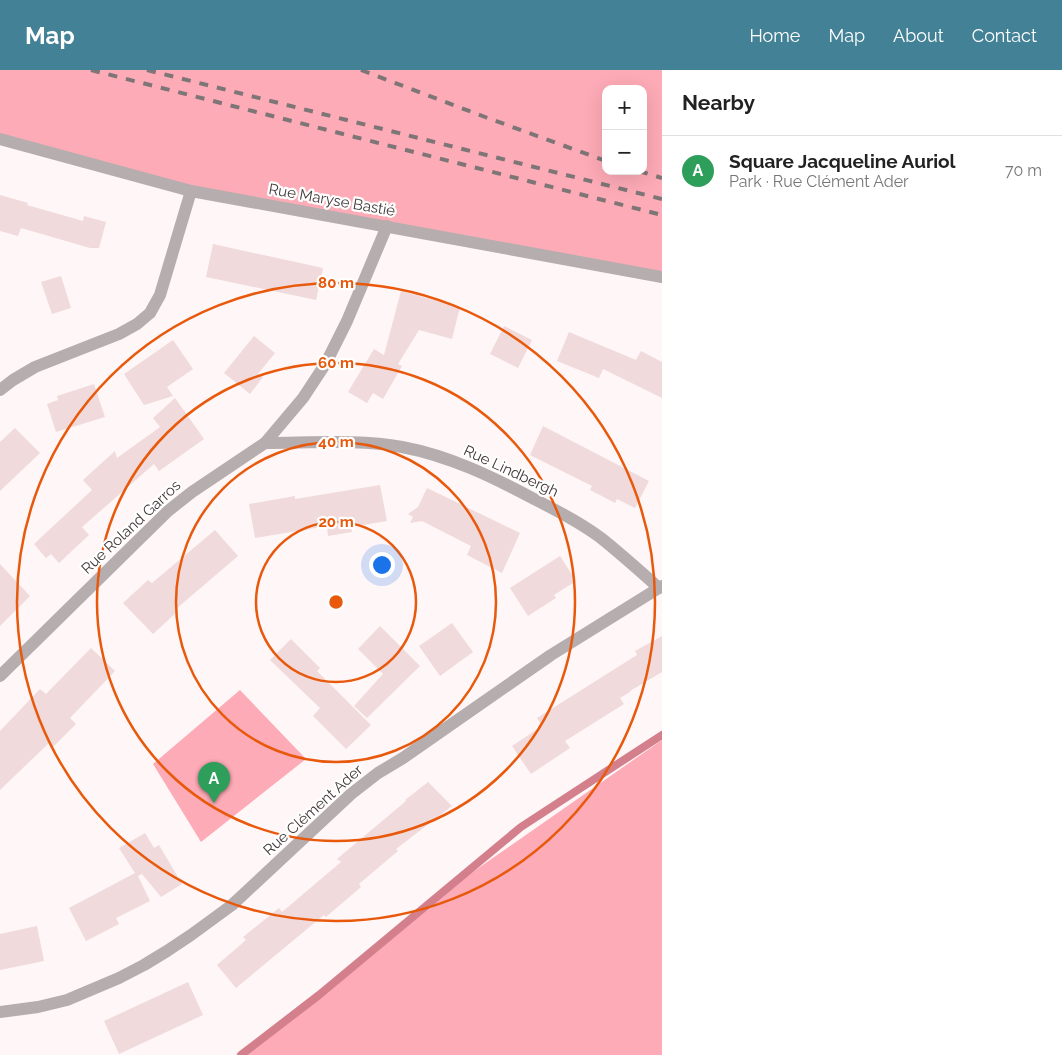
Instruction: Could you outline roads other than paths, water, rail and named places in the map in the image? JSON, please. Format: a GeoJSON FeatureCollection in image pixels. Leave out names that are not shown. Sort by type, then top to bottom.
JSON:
{"type":"FeatureCollection","features":[{"type":"Feature","properties":{"kind":"street","name":"Rue Maryse Bastié"},"geometry":{"type":"LineString","coordinates":[[0,139],[191,191],[662,277]]}},
{"type":"Feature","properties":{"kind":"street"},"geometry":{"type":"LineString","coordinates":[[0,390],[36,367],[119,334],[137,324],[150,313],[160,295],[191,191]]}},
{"type":"Feature","properties":{"kind":"street","name":"Rue Roland Garros"},"geometry":{"type":"LineString","coordinates":[[0,676],[168,511],[192,492],[265,443],[303,398],[326,363],[347,321],[387,226]]}},
{"type":"Feature","properties":{"kind":"street","name":"Rue Lindbergh"},"geometry":{"type":"LineString","coordinates":[[265,443],[350,442],[378,444],[429,453],[458,463],[489,475],[568,516],[600,537],[660,587]]}},
{"type":"Feature","properties":{"kind":"street","name":"Rue Clément Ader"},"geometry":{"type":"LineString","coordinates":[[0,1012],[38,1007],[67,1000],[120,978],[183,941],[232,905],[351,794],[378,773],[417,749],[551,655],[660,587]]}},
{"type":"Feature","properties":{"kind":"waterway"},"geometry":{"type":"LineString","coordinates":[[241,1055],[319,995],[521,827],[662,735]]}},
{"type":"Feature","properties":{"kind":"railway"},"geometry":{"type":"LineString","coordinates":[[91,70],[662,215]]}},
{"type":"Feature","properties":{"kind":"railway"},"geometry":{"type":"LineString","coordinates":[[147,70],[662,199]]}},
{"type":"Feature","properties":{"kind":"railway"},"geometry":{"type":"LineString","coordinates":[[361,70],[602,160]]}},
{"type":"Feature","properties":{"kind":"railway"},"geometry":{"type":"LineString","coordinates":[[647,173],[662,178]]}},
{"type":"Feature","properties":{"kind":"place","name":"Square Jacqueline Auriol"},"geometry":{"type":"Point","coordinates":[214,803]}}]}
